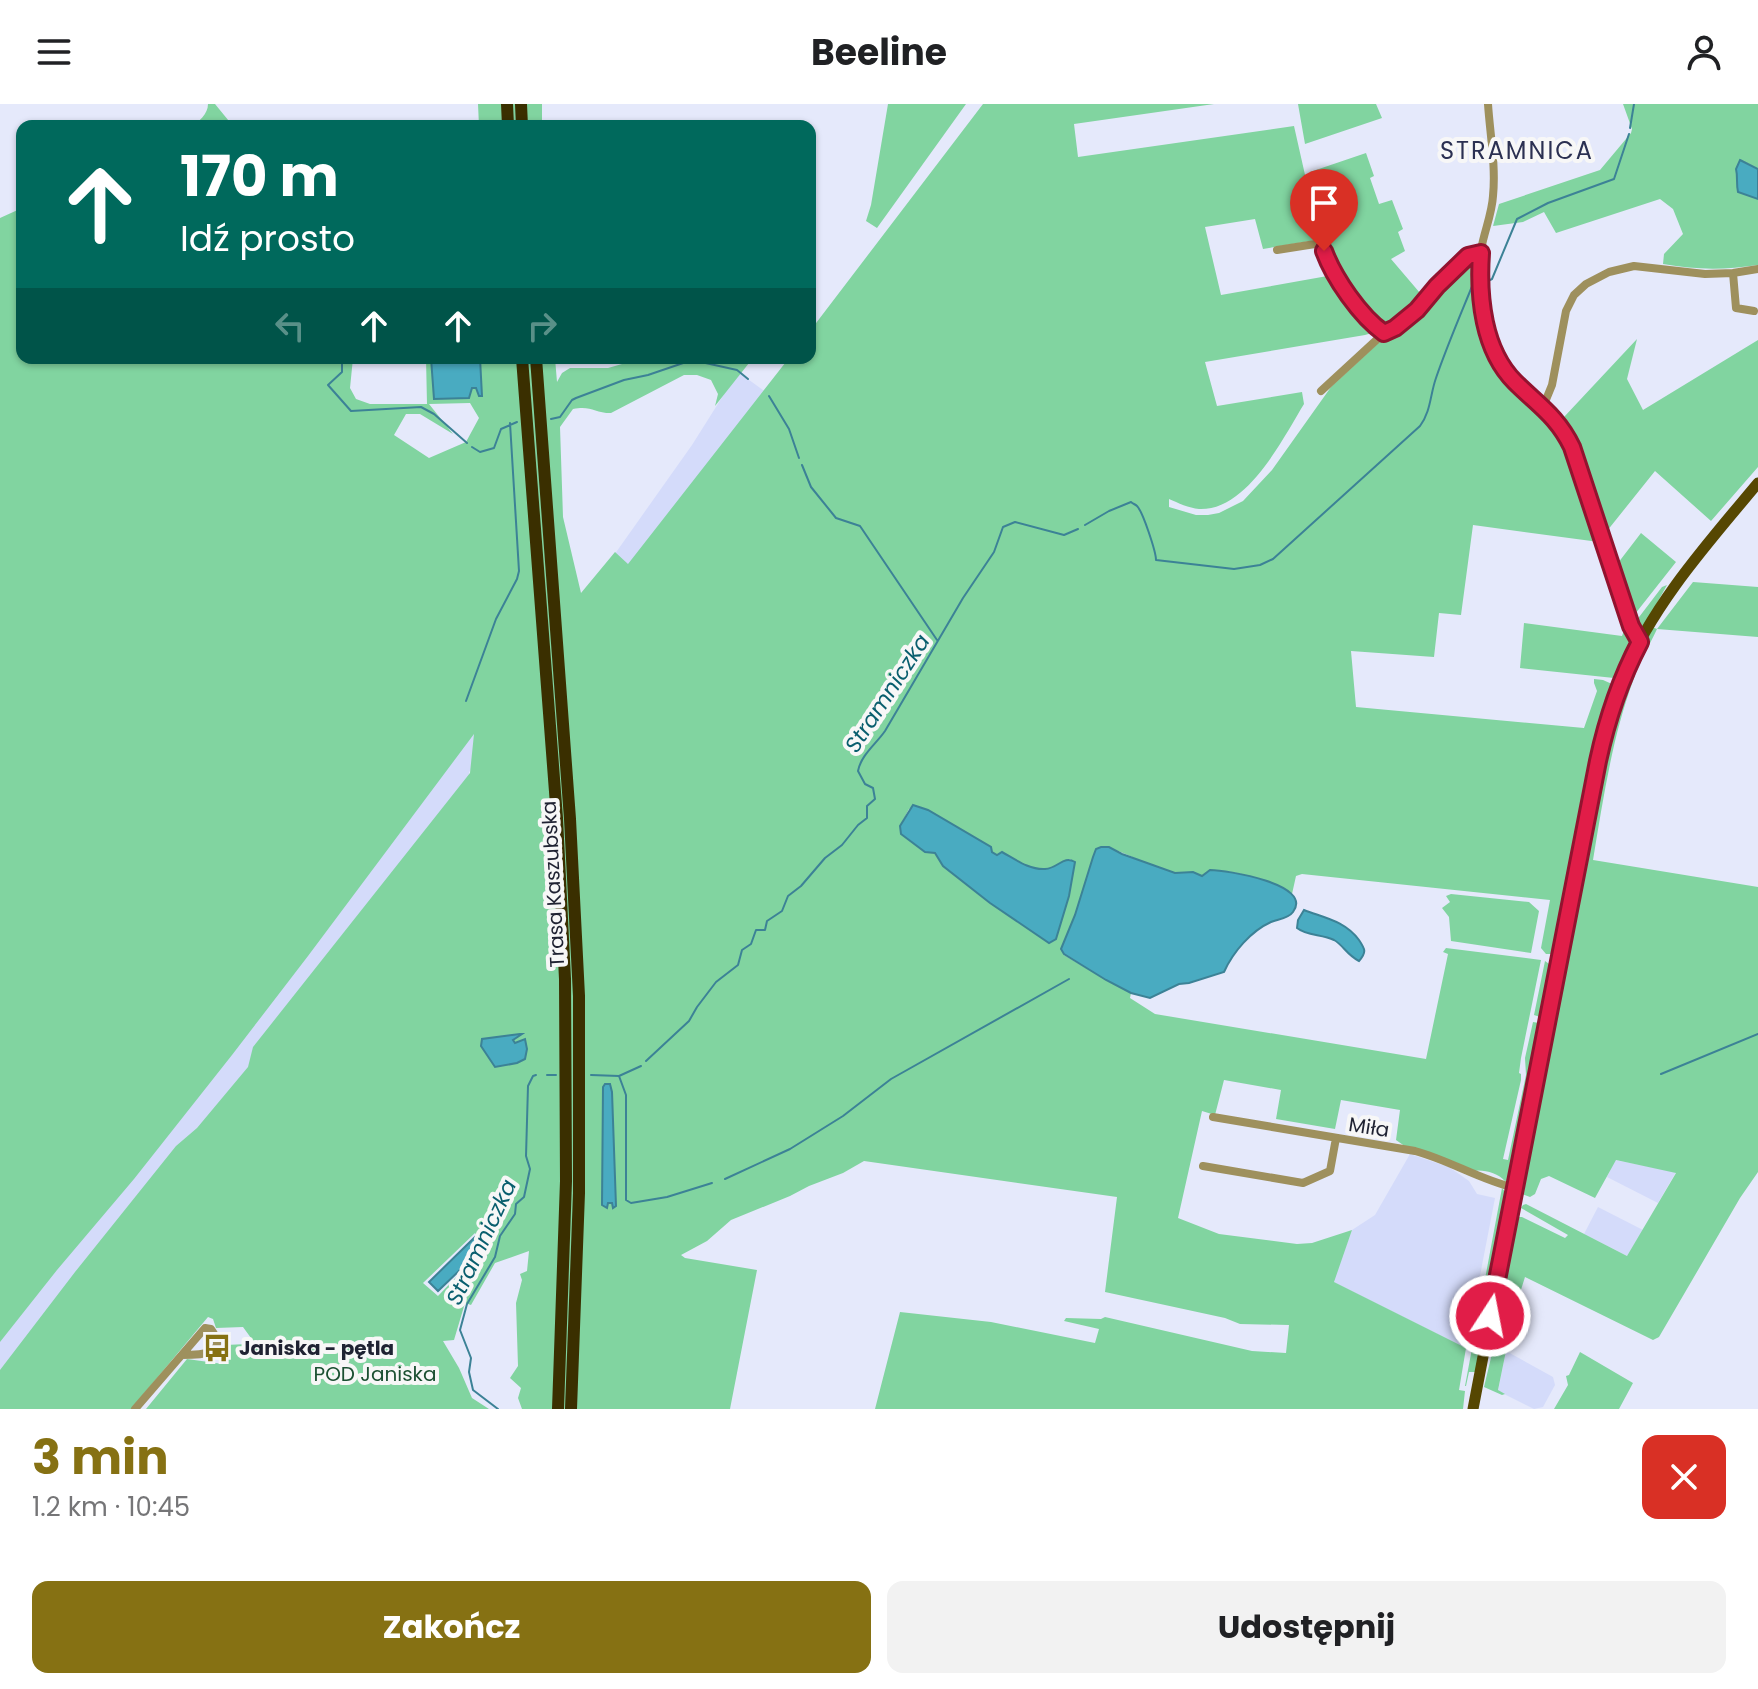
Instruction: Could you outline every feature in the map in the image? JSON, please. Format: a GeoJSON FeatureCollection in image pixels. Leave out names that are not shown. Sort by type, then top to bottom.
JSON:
{"type":"FeatureCollection","features":[{"type":"Feature","properties":{"kind":"highway","name":"Trasa Kaszubska"},"geometry":{"type":"LineString","coordinates":[[522,364],[564,954],[567,1143],[558,1409]]}},
{"type":"Feature","properties":{"kind":"highway","name":"Trasa Kaszubska"},"geometry":{"type":"LineString","coordinates":[[536,364],[570,819],[578,982],[579,1208],[571,1409]]}},
{"type":"Feature","properties":{"kind":"main road"},"geometry":{"type":"LineString","coordinates":[[1473,1409],[1602,743],[1614,700],[1640,642],[1683,574],[1758,483]]}},
{"type":"Feature","properties":{"kind":"street"},"geometry":{"type":"LineString","coordinates":[[1488,104],[1493,198],[1481,253],[1482,295],[1490,343],[1506,372],[1561,427],[1572,447],[1631,626],[1640,642]]}},
{"type":"Feature","properties":{"kind":"street"},"geometry":{"type":"LineString","coordinates":[[1277,250],[1321,245],[1342,286],[1375,327],[1384,333]]}},
{"type":"Feature","properties":{"kind":"street"},"geometry":{"type":"LineString","coordinates":[[1321,391],[1384,333],[1417,310],[1468,256],[1481,253]]}},
{"type":"Feature","properties":{"kind":"street"},"geometry":{"type":"LineString","coordinates":[[1543,407],[1552,385],[1566,311],[1574,295],[1586,284],[1609,272],[1634,266],[1705,274],[1758,269]]}},
{"type":"Feature","properties":{"kind":"street"},"geometry":{"type":"LineString","coordinates":[[1733,273],[1736,308],[1754,311]]}},
{"type":"Feature","properties":{"kind":"street","name":"Miła"},"geometry":{"type":"LineString","coordinates":[[1213,1117],[1427,1154],[1486,1180],[1515,1188]]}},
{"type":"Feature","properties":{"kind":"street"},"geometry":{"type":"LineString","coordinates":[[1203,1166],[1307,1183],[1330,1171],[1336,1138]]}},
{"type":"Feature","properties":{"kind":"street"},"geometry":{"type":"LineString","coordinates":[[135,1409],[182,1355]]}},
{"type":"Feature","properties":{"kind":"shaded area"},"geometry":{"type":"Polygon","coordinates":[[[738,372],[774,398],[508,728],[469,772],[469,779],[290,1019],[0,1381],[0,1330],[313,906],[612,558],[692,445],[738,372]]]}},
{"type":"Feature","properties":{"kind":"shaded area"},"geometry":{"type":"Polygon","coordinates":[[[1410,1154],[1449,1167],[1469,1181],[1477,1194],[1495,1198],[1466,1348],[1333,1282],[1352,1230],[1375,1215],[1410,1154]]]}},
{"type":"Feature","properties":{"kind":"shaded area"},"geometry":{"type":"Polygon","coordinates":[[[1615,1160],[1676,1172],[1658,1203],[1607,1177],[1615,1160]]]}},
{"type":"Feature","properties":{"kind":"shaded area"},"geometry":{"type":"Polygon","coordinates":[[[1598,1207],[1643,1230],[1627,1256],[1584,1234],[1598,1207]]]}},
{"type":"Feature","properties":{"kind":"shaded area"},"geometry":{"type":"Polygon","coordinates":[[[1506,1351],[1553,1377],[1555,1385],[1543,1407],[1534,1409],[1498,1391],[1506,1351]]]}},
{"type":"Feature","properties":{"kind":"green space"},"geometry":{"type":"Polygon","coordinates":[[[208,104],[215,104],[228,120],[199,120],[208,104]]]}},
{"type":"Feature","properties":{"kind":"green space"},"geometry":{"type":"Polygon","coordinates":[[[478,104],[542,104],[542,120],[479,120],[478,104]]]}},
{"type":"Feature","properties":{"kind":"green space"},"geometry":{"type":"Polygon","coordinates":[[[888,104],[966,104],[877,228],[866,221],[888,104]]]}},
{"type":"Feature","properties":{"kind":"green space","name":"POD Janiska"},"geometry":{"type":"Polygon","coordinates":[[[983,104],[1214,104],[1074,124],[1078,157],[1294,126],[1319,237],[1263,249],[1255,219],[1205,227],[1221,295],[1333,275],[1374,330],[1365,335],[1205,362],[1217,406],[1302,392],[1304,404],[1274,454],[1248,486],[1233,498],[1216,507],[1199,509],[1169,499],[1169,507],[1196,515],[1208,515],[1243,501],[1272,470],[1331,387],[1386,336],[1409,322],[1447,281],[1470,264],[1477,267],[1479,320],[1488,349],[1505,377],[1547,417],[1561,438],[1599,542],[1473,525],[1461,615],[1439,613],[1434,657],[1351,651],[1356,707],[1584,728],[1597,691],[1594,679],[1612,684],[1613,691],[1610,690],[1600,722],[1585,788],[1554,954],[1546,954],[1541,948],[1550,900],[1302,874],[1296,876],[1292,894],[1275,884],[1241,874],[1219,870],[1210,870],[1202,876],[1173,872],[1108,848],[1096,849],[1061,949],[1064,955],[1131,993],[1130,998],[1155,1014],[1426,1059],[1448,954],[1443,952],[1446,948],[1541,960],[1521,1058],[1521,1080],[1503,1159],[1508,1160],[1526,1075],[1525,1058],[1533,1022],[1543,1028],[1510,1180],[1505,1181],[1490,1172],[1473,1171],[1406,1147],[1396,1140],[1400,1110],[1341,1100],[1335,1129],[1276,1119],[1281,1090],[1224,1080],[1215,1115],[1202,1111],[1178,1218],[1219,1234],[1297,1244],[1312,1243],[1352,1230],[1334,1282],[1466,1348],[1459,1390],[1465,1391],[1463,1409],[875,1409],[900,1312],[991,1322],[1095,1343],[1099,1329],[1064,1321],[1066,1318],[1105,1317],[1252,1351],[1286,1353],[1289,1325],[1240,1324],[1105,1292],[1117,1197],[864,1161],[843,1173],[731,1220],[707,1241],[681,1255],[757,1270],[730,1409],[522,1409],[518,1398],[521,1388],[510,1378],[518,1366],[516,1303],[522,1280],[520,1274],[527,1271],[529,1251],[495,1263],[471,1305],[465,1303],[454,1340],[443,1341],[472,1398],[489,1409],[146,1409],[187,1359],[223,1364],[227,1358],[217,1356],[218,1351],[224,1351],[225,1345],[248,1344],[251,1338],[243,1327],[216,1328],[213,1319],[208,1317],[131,1409],[0,1409],[0,1370],[176,1146],[197,1128],[248,1067],[253,1047],[470,773],[474,734],[232,1055],[0,1342],[0,218],[16,211],[16,364],[352,364],[350,388],[356,399],[370,404],[427,404],[426,364],[556,364],[557,382],[562,373],[570,368],[608,368],[622,364],[748,364],[715,406],[718,394],[711,380],[684,375],[611,413],[573,409],[560,427],[563,517],[581,593],[615,552],[628,564],[784,364],[816,364],[816,323],[983,104]],[[470,403],[429,404],[453,434],[420,414],[406,414],[394,435],[429,458],[466,442],[479,418],[470,403]],[[917,806],[909,809],[900,826],[990,903],[1049,943],[1056,939],[1075,863],[1070,859],[1047,869],[1022,866],[992,852],[990,847],[917,806]],[[475,1233],[423,1283],[438,1296],[486,1246],[475,1233]]]}},
{"type":"Feature","properties":{"kind":"green space"},"geometry":{"type":"Polygon","coordinates":[[[1298,104],[1376,104],[1382,118],[1305,144],[1298,104]]]}},
{"type":"Feature","properties":{"kind":"green space"},"geometry":{"type":"Polygon","coordinates":[[[1623,104],[1758,104],[1758,169],[1745,162],[1738,177],[1738,192],[1758,199],[1758,265],[1710,269],[1663,264],[1664,254],[1683,234],[1673,209],[1660,199],[1556,233],[1544,212],[1523,222],[1493,226],[1499,204],[1600,170],[1631,133],[1623,104]]]}},
{"type":"Feature","properties":{"kind":"green space"},"geometry":{"type":"Polygon","coordinates":[[[1366,153],[1379,204],[1392,200],[1403,229],[1398,232],[1405,251],[1391,259],[1420,293],[1387,328],[1342,280],[1330,256],[1310,172],[1366,153]]]}},
{"type":"Feature","properties":{"kind":"green space"},"geometry":{"type":"Polygon","coordinates":[[[1637,339],[1627,379],[1643,410],[1758,340],[1758,467],[1711,521],[1655,471],[1607,531],[1583,454],[1564,417],[1637,339]]]}},
{"type":"Feature","properties":{"kind":"green space"},"geometry":{"type":"Polygon","coordinates":[[[1641,533],[1676,562],[1635,614],[1618,563],[1641,533]]]}},
{"type":"Feature","properties":{"kind":"green space"},"geometry":{"type":"Polygon","coordinates":[[[1693,582],[1758,587],[1758,637],[1657,629],[1693,582]]]}},
{"type":"Feature","properties":{"kind":"green space"},"geometry":{"type":"Polygon","coordinates":[[[1667,585],[1643,628],[1638,630],[1633,625],[1662,587],[1667,585]]]}},
{"type":"Feature","properties":{"kind":"green space"},"geometry":{"type":"Polygon","coordinates":[[[1524,623],[1622,636],[1626,625],[1632,645],[1614,678],[1520,668],[1524,623]]]}},
{"type":"Feature","properties":{"kind":"green space"},"geometry":{"type":"Polygon","coordinates":[[[1652,627],[1657,629],[1635,674],[1619,725],[1593,860],[1758,887],[1758,1172],[1659,1337],[1653,1340],[1525,1277],[1514,1312],[1498,1390],[1505,1394],[1502,1395],[1484,1387],[1499,1324],[1496,1323],[1496,1308],[1514,1217],[1522,1217],[1565,1238],[1568,1235],[1521,1208],[1523,1205],[1627,1256],[1676,1173],[1616,1160],[1595,1198],[1549,1176],[1541,1179],[1535,1194],[1530,1197],[1522,1194],[1519,1185],[1599,769],[1626,679],[1652,627]]]}},
{"type":"Feature","properties":{"kind":"green space"},"geometry":{"type":"Polygon","coordinates":[[[1446,896],[1529,902],[1539,911],[1531,953],[1451,941],[1449,917],[1442,908],[1450,902],[1446,896]]]}},
{"type":"Feature","properties":{"kind":"green space"},"geometry":{"type":"Polygon","coordinates":[[[1545,961],[1552,966],[1545,1014],[1540,1017],[1534,1015],[1545,961]]]}},
{"type":"Feature","properties":{"kind":"green space"},"geometry":{"type":"Polygon","coordinates":[[[1502,1188],[1509,1197],[1476,1372],[1469,1372],[1465,1386],[1502,1188]]]}},
{"type":"Feature","properties":{"kind":"green space"},"geometry":{"type":"Polygon","coordinates":[[[1580,1352],[1633,1383],[1619,1409],[1554,1409],[1568,1385],[1566,1376],[1580,1352]]]}},
{"type":"Feature","properties":{"kind":"water"},"geometry":{"type":"Polygon","coordinates":[[[1740,160],[1758,169],[1758,199],[1738,192],[1736,169],[1740,160]]]}},
{"type":"Feature","properties":{"kind":"water"},"geometry":{"type":"Polygon","coordinates":[[[431,364],[480,364],[482,396],[476,388],[472,388],[469,398],[434,399],[431,364]]]}},
{"type":"Feature","properties":{"kind":"water"},"geometry":{"type":"Polygon","coordinates":[[[913,805],[928,810],[991,847],[997,855],[1002,852],[1028,866],[1045,869],[1067,860],[1075,862],[1056,939],[1049,943],[943,866],[935,853],[925,852],[901,834],[900,826],[913,805]]]}},
{"type":"Feature","properties":{"kind":"water"},"geometry":{"type":"Polygon","coordinates":[[[1109,847],[1175,873],[1193,872],[1202,876],[1210,870],[1265,880],[1291,894],[1296,902],[1293,912],[1264,926],[1250,937],[1232,957],[1224,972],[1179,984],[1150,998],[1131,993],[1064,954],[1061,949],[1096,849],[1109,847]]]}},
{"type":"Feature","properties":{"kind":"water"},"geometry":{"type":"Polygon","coordinates":[[[1304,910],[1347,928],[1364,950],[1359,961],[1334,940],[1297,928],[1304,910]]]}},
{"type":"Feature","properties":{"kind":"water"},"geometry":{"type":"Polygon","coordinates":[[[522,1034],[513,1040],[515,1043],[525,1039],[527,1049],[525,1059],[517,1063],[495,1067],[481,1046],[482,1039],[522,1034]]]}},
{"type":"Feature","properties":{"kind":"water"},"geometry":{"type":"Polygon","coordinates":[[[605,1084],[610,1084],[612,1092],[616,1206],[613,1208],[612,1203],[608,1203],[607,1208],[602,1205],[605,1084]]]}},
{"type":"Feature","properties":{"kind":"water"},"geometry":{"type":"Polygon","coordinates":[[[475,1237],[484,1247],[438,1291],[429,1282],[475,1237]]]}},
{"type":"Feature","properties":{"kind":"waterway","name":"Stramniczka"},"geometry":{"type":"LineString","coordinates":[[1630,128],[1634,104]]}},
{"type":"Feature","properties":{"kind":"waterway","name":"Stramniczka"},"geometry":{"type":"LineString","coordinates":[[1486,282],[1492,279],[1517,219],[1548,203],[1614,179],[1629,134]]}},
{"type":"Feature","properties":{"kind":"waterway","name":"Stramniczka"},"geometry":{"type":"LineString","coordinates":[[1085,525],[1131,502],[1142,516],[1156,560],[1234,569],[1260,565],[1273,559],[1420,426],[1449,343],[1476,283]]}},
{"type":"Feature","properties":{"kind":"waterway"},"geometry":{"type":"LineString","coordinates":[[342,364],[342,372],[328,385],[351,411],[421,407],[434,414],[467,443]]}},
{"type":"Feature","properties":{"kind":"waterway"},"geometry":{"type":"LineString","coordinates":[[551,419],[560,417],[576,398],[680,364]]}},
{"type":"Feature","properties":{"kind":"waterway"},"geometry":{"type":"LineString","coordinates":[[710,364],[737,370],[748,379]]}},
{"type":"Feature","properties":{"kind":"waterway"},"geometry":{"type":"LineString","coordinates":[[769,396],[789,429],[799,458]]}},
{"type":"Feature","properties":{"kind":"waterway"},"geometry":{"type":"LineString","coordinates":[[472,447],[480,452],[494,448],[501,429],[517,422]]}},
{"type":"Feature","properties":{"kind":"waterway"},"geometry":{"type":"LineString","coordinates":[[466,701],[496,619],[519,571],[510,423]]}},
{"type":"Feature","properties":{"kind":"waterway"},"geometry":{"type":"LineString","coordinates":[[802,465],[811,487],[836,518],[860,526],[937,640]]}},
{"type":"Feature","properties":{"kind":"waterway","name":"Stramniczka"},"geometry":{"type":"LineString","coordinates":[[646,1061],[689,1021],[716,982],[738,965],[742,950],[751,944],[756,930],[765,930],[767,921],[782,911],[788,896],[867,818],[867,806],[875,799],[873,788],[865,784],[858,771],[860,765],[885,731],[963,598],[994,552],[1003,527],[1015,522],[1064,535],[1078,529]]}},
{"type":"Feature","properties":{"kind":"waterway"},"geometry":{"type":"LineString","coordinates":[[1542,1013],[1549,976]]}},
{"type":"Feature","properties":{"kind":"waterway"},"geometry":{"type":"LineString","coordinates":[[725,1179],[790,1149],[843,1116],[891,1079],[1069,979]]}},
{"type":"Feature","properties":{"kind":"waterway"},"geometry":{"type":"LineString","coordinates":[[1530,1075],[1539,1026]]}},
{"type":"Feature","properties":{"kind":"waterway"},"geometry":{"type":"LineString","coordinates":[[1661,1074],[1758,1034]]}},
{"type":"Feature","properties":{"kind":"waterway","name":"Stramniczka"},"geometry":{"type":"LineString","coordinates":[[591,1075],[619,1076],[641,1066]]}},
{"type":"Feature","properties":{"kind":"waterway","name":"Stramniczka"},"geometry":{"type":"LineString","coordinates":[[498,1409],[473,1390],[469,1372],[471,1358],[460,1330],[467,1304],[495,1257],[500,1236],[515,1214],[516,1204],[524,1197],[530,1169],[526,1156],[528,1086],[536,1075]]}},
{"type":"Feature","properties":{"kind":"waterway","name":"Stramniczka"},"geometry":{"type":"LineString","coordinates":[[547,1075],[556,1075]]}},
{"type":"Feature","properties":{"kind":"waterway"},"geometry":{"type":"LineString","coordinates":[[619,1076],[626,1095],[626,1200],[631,1203],[667,1197],[712,1183]]}},
{"type":"Feature","properties":{"kind":"place","name":"Janiska - pętla"},"geometry":{"type":"Point","coordinates":[217,1348]}},
{"type":"Feature","properties":{"kind":"district","name":"STRAMNICA"},"geometry":{"type":"Point","coordinates":[1517,151]}},
{"type":"Feature","properties":{"kind":"route"},"geometry":{"type":"LineString","coordinates":[[1324,251],[1342,286],[1375,327],[1384,333],[1417,310],[1468,256],[1481,253],[1482,295],[1490,343],[1506,372],[1557,421],[1565,433],[1634,635],[1640,642],[1614,700],[1598,761],[1490,1316]]}}]}
